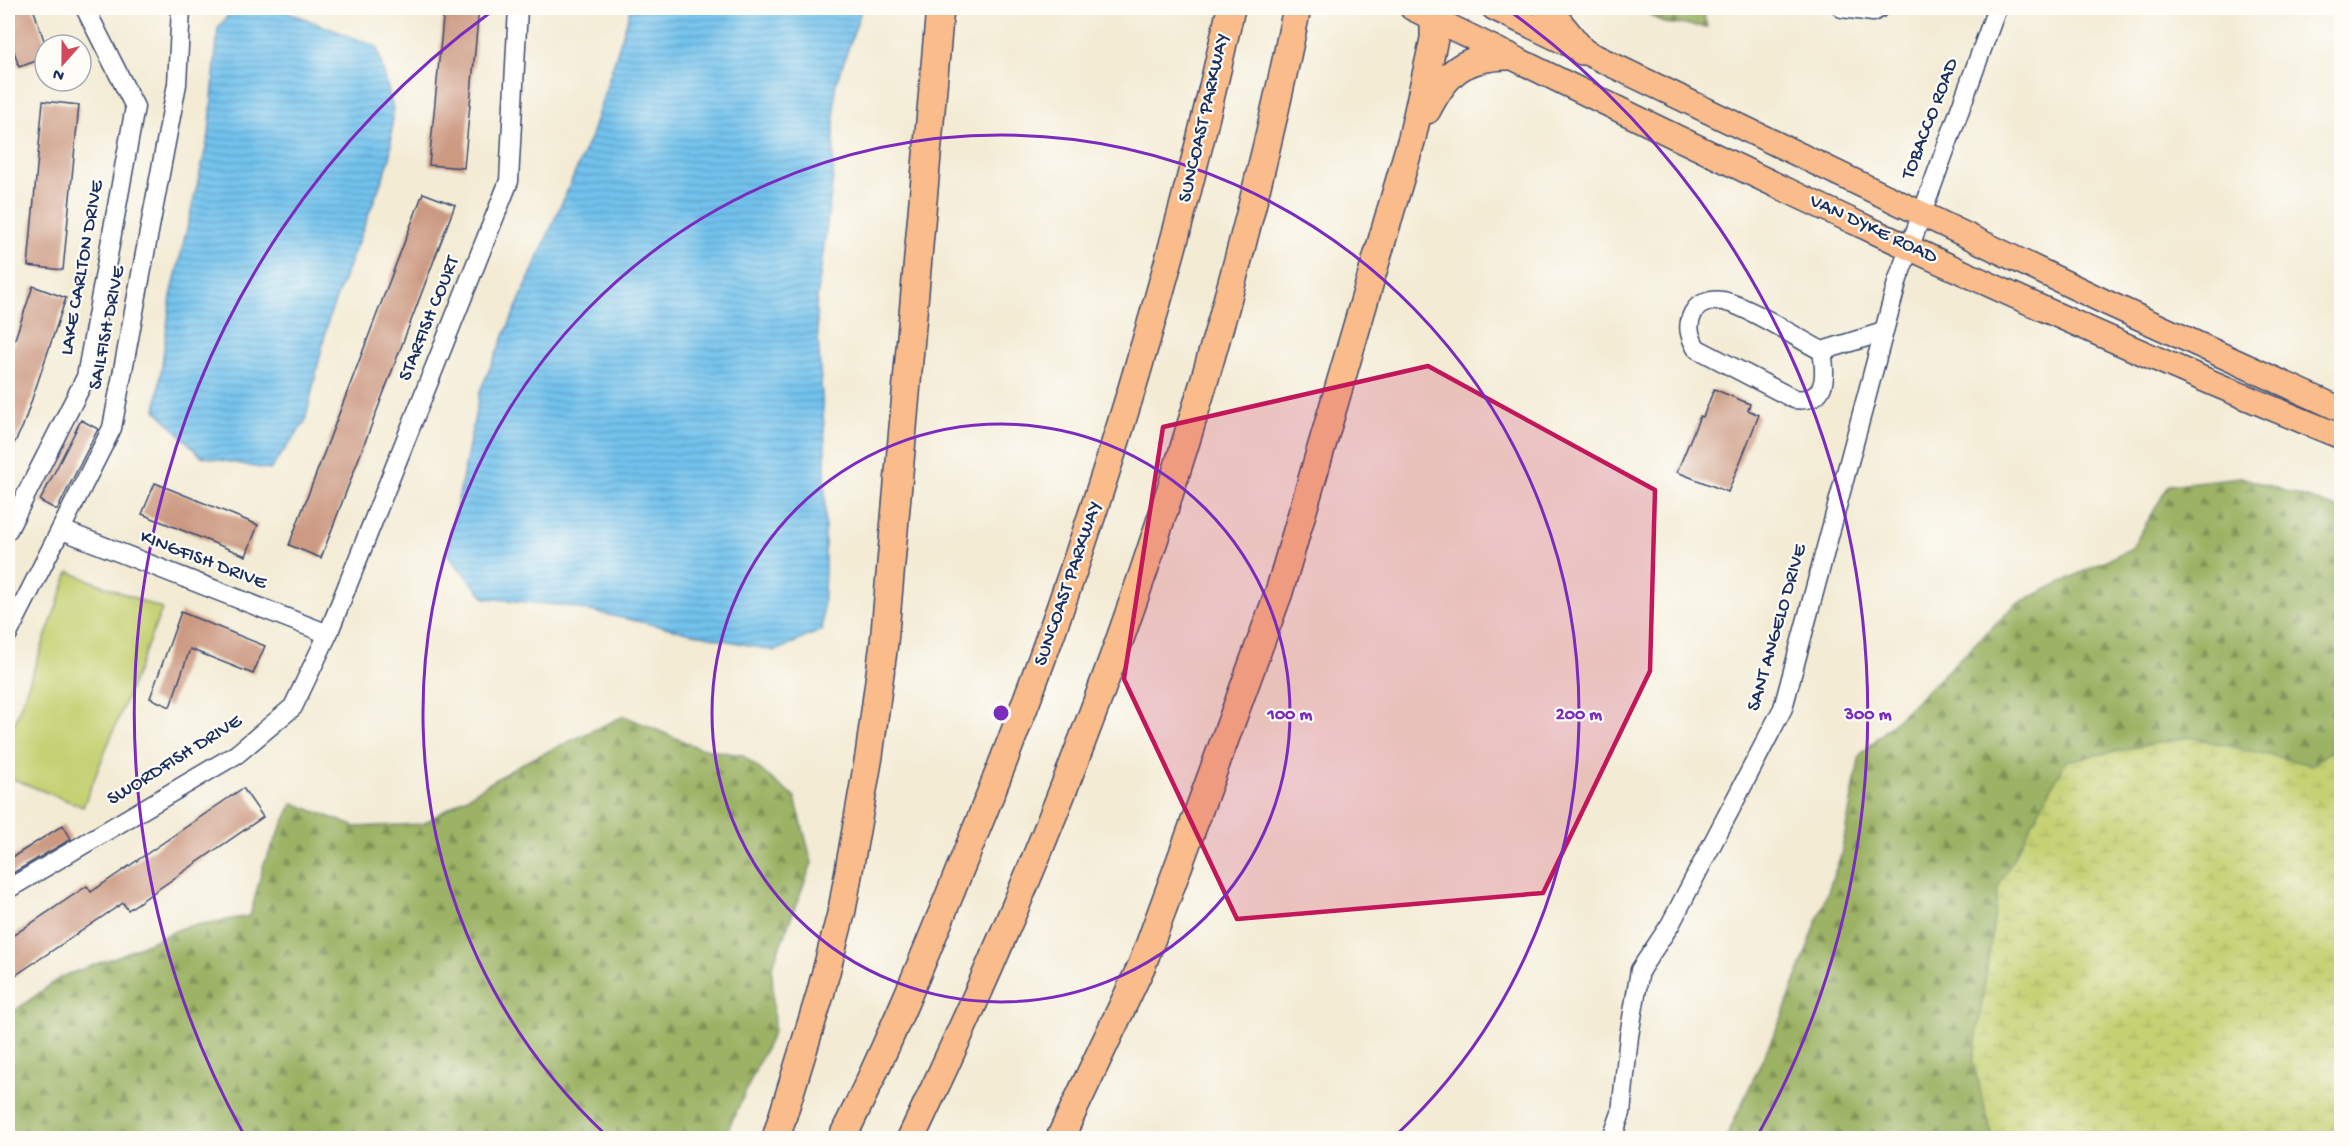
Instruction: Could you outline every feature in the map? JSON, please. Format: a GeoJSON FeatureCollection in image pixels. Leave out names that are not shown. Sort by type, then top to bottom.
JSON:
{"type":"FeatureCollection","features":[{"type":"Feature","properties":{"kind":"highway"},"geometry":{"type":"LineString","coordinates":[[776,1138],[820,995],[842,910],[869,756],[884,643],[940,8]]}},
{"type":"Feature","properties":{"kind":"highway","name":"SUNCOAST PARKWAY"},"geometry":{"type":"LineString","coordinates":[[842,1138],[927,950],[995,786],[1058,619],[1113,458],[1163,285],[1203,133],[1231,8]]}},
{"type":"Feature","properties":{"kind":"highway"},"geometry":{"type":"LineString","coordinates":[[1547,8],[1582,51]]}},
{"type":"Feature","properties":{"kind":"highway"},"geometry":{"type":"LineString","coordinates":[[1060,1138],[1142,965],[1279,592],[1412,138],[1434,39],[1426,11]]}},
{"type":"Feature","properties":{"kind":"highway"},"geometry":{"type":"LineString","coordinates":[[911,1138],[999,947],[1058,804],[1151,545],[1241,245],[1296,13]]}},
{"type":"Feature","properties":{"kind":"highway"},"geometry":{"type":"LineString","coordinates":[[1412,138],[1436,92],[1452,72],[1476,59],[1508,56]]}},
{"type":"Feature","properties":{"kind":"main road","name":"VAN DYKE ROAD"},"geometry":{"type":"LineString","coordinates":[[1494,8],[2103,301],[2342,410]]}},
{"type":"Feature","properties":{"kind":"main road","name":"VAN DYKE ROAD"},"geometry":{"type":"LineString","coordinates":[[1426,11],[1508,56],[1908,248],[2161,362],[2342,437]]}},
{"type":"Feature","properties":{"kind":"street","name":"LAKE CARLTON DRIVE"},"geometry":{"type":"LineString","coordinates":[[8,530],[86,377],[135,107],[85,8]]}},
{"type":"Feature","properties":{"kind":"street","name":"SAILFISH DRIVE"},"geometry":{"type":"LineString","coordinates":[[8,634],[112,428],[177,84],[182,8]]}},
{"type":"Feature","properties":{"kind":"street","name":"STARFISH COURT"},"geometry":{"type":"LineString","coordinates":[[328,634],[509,182],[518,8]]}},
{"type":"Feature","properties":{"kind":"street"},"geometry":{"type":"LineString","coordinates":[[1842,8],[1873,12],[1880,8]]}},
{"type":"Feature","properties":{"kind":"street","name":"TOBACCO ROAD"},"geometry":{"type":"LineString","coordinates":[[1908,248],[1997,8]]}},
{"type":"Feature","properties":{"kind":"street","name":"SANT ANGELO DRIVE"},"geometry":{"type":"LineString","coordinates":[[1612,1138],[1621,1113],[1629,1036],[1640,970],[1670,925],[1783,708],[1883,332],[1908,248]]}},
{"type":"Feature","properties":{"kind":"street"},"geometry":{"type":"LineString","coordinates":[[1822,351],[1826,375],[1817,395],[1806,401],[1794,399],[1696,348],[1688,334],[1689,320],[1695,308],[1712,300],[1729,302],[1822,351],[1883,332]]}},
{"type":"Feature","properties":{"kind":"street","name":"KINGFISH DRIVE"},"geometry":{"type":"LineString","coordinates":[[62,530],[328,634]]}},
{"type":"Feature","properties":{"kind":"street","name":"SWORDFISH DRIVE"},"geometry":{"type":"LineString","coordinates":[[8,889],[237,754],[293,707],[328,634]]}},
{"type":"Feature","properties":{"kind":"highlighted area"},"geometry":{"type":"Polygon","coordinates":[[[1428,366],[1655,490],[1650,671],[1543,893],[1237,919],[1124,679],[1163,427],[1428,366]]]}},
{"type":"Feature","properties":{"kind":"green space"},"geometry":{"type":"Polygon","coordinates":[[[1641,8],[1702,8],[1707,27],[1663,23],[1641,8]]]}},
{"type":"Feature","properties":{"kind":"green space"},"geometry":{"type":"Polygon","coordinates":[[[2241,477],[2341,509],[2341,1138],[1726,1138],[1783,1015],[1841,855],[1860,755],[2016,604],[2132,548],[2169,485],[2241,477]]]}},
{"type":"Feature","properties":{"kind":"green space"},"geometry":{"type":"Polygon","coordinates":[[[69,572],[162,609],[83,807],[8,777],[8,741],[69,572]]]}},
{"type":"Feature","properties":{"kind":"green space"},"geometry":{"type":"Polygon","coordinates":[[[624,716],[699,748],[742,755],[795,798],[812,863],[772,967],[774,1030],[724,1138],[8,1138],[8,1016],[61,977],[121,955],[184,927],[250,916],[264,863],[293,803],[356,827],[423,824],[521,764],[624,716]]]}},
{"type":"Feature","properties":{"kind":"green space"},"geometry":{"type":"Polygon","coordinates":[[[2189,737],[2312,765],[2341,743],[2341,1138],[1993,1138],[1973,1063],[1999,885],[2066,761],[2189,737]]]}},
{"type":"Feature","properties":{"kind":"water"},"geometry":{"type":"Polygon","coordinates":[[[234,8],[278,8],[377,47],[393,108],[390,159],[329,317],[305,422],[270,470],[201,456],[156,410],[171,296],[209,135],[218,28],[234,8]]]}},
{"type":"Feature","properties":{"kind":"water"},"geometry":{"type":"Polygon","coordinates":[[[631,8],[862,8],[835,87],[833,177],[816,306],[825,443],[825,570],[822,630],[775,651],[567,606],[485,598],[447,554],[480,391],[591,136],[631,8]]]}},
{"type":"Feature","properties":{"kind":"building"},"geometry":{"type":"Polygon","coordinates":[[[8,8],[33,8],[42,33],[33,33],[33,62],[19,67],[8,32],[8,8]]]}},
{"type":"Feature","properties":{"kind":"building"},"geometry":{"type":"Polygon","coordinates":[[[444,8],[479,8],[464,168],[429,165],[444,8]]]}},
{"type":"Feature","properties":{"kind":"building"},"geometry":{"type":"Polygon","coordinates":[[[43,101],[79,105],[63,270],[28,266],[43,101]]]}},
{"type":"Feature","properties":{"kind":"building"},"geometry":{"type":"Polygon","coordinates":[[[423,193],[455,205],[321,558],[289,545],[423,193]]]}},
{"type":"Feature","properties":{"kind":"building"},"geometry":{"type":"Polygon","coordinates":[[[33,286],[66,298],[23,426],[8,456],[8,359],[33,286]]]}},
{"type":"Feature","properties":{"kind":"building"},"geometry":{"type":"Polygon","coordinates":[[[1714,389],[1750,404],[1748,410],[1759,415],[1728,492],[1677,472],[1714,389]]]}},
{"type":"Feature","properties":{"kind":"building"},"geometry":{"type":"Polygon","coordinates":[[[81,420],[98,429],[57,510],[40,501],[81,420]]]}},
{"type":"Feature","properties":{"kind":"building"},"geometry":{"type":"Polygon","coordinates":[[[155,483],[258,525],[246,556],[142,514],[155,483]]]}},
{"type":"Feature","properties":{"kind":"building"},"geometry":{"type":"Polygon","coordinates":[[[181,612],[265,646],[253,674],[190,649],[170,707],[150,698],[181,612]]]}},
{"type":"Feature","properties":{"kind":"building"},"geometry":{"type":"Polygon","coordinates":[[[243,788],[263,817],[128,910],[123,903],[13,977],[8,969],[8,939],[87,886],[91,892],[243,788]]]}},
{"type":"Feature","properties":{"kind":"building"},"geometry":{"type":"Polygon","coordinates":[[[63,825],[71,839],[8,876],[8,860],[63,825]]]}}]}
